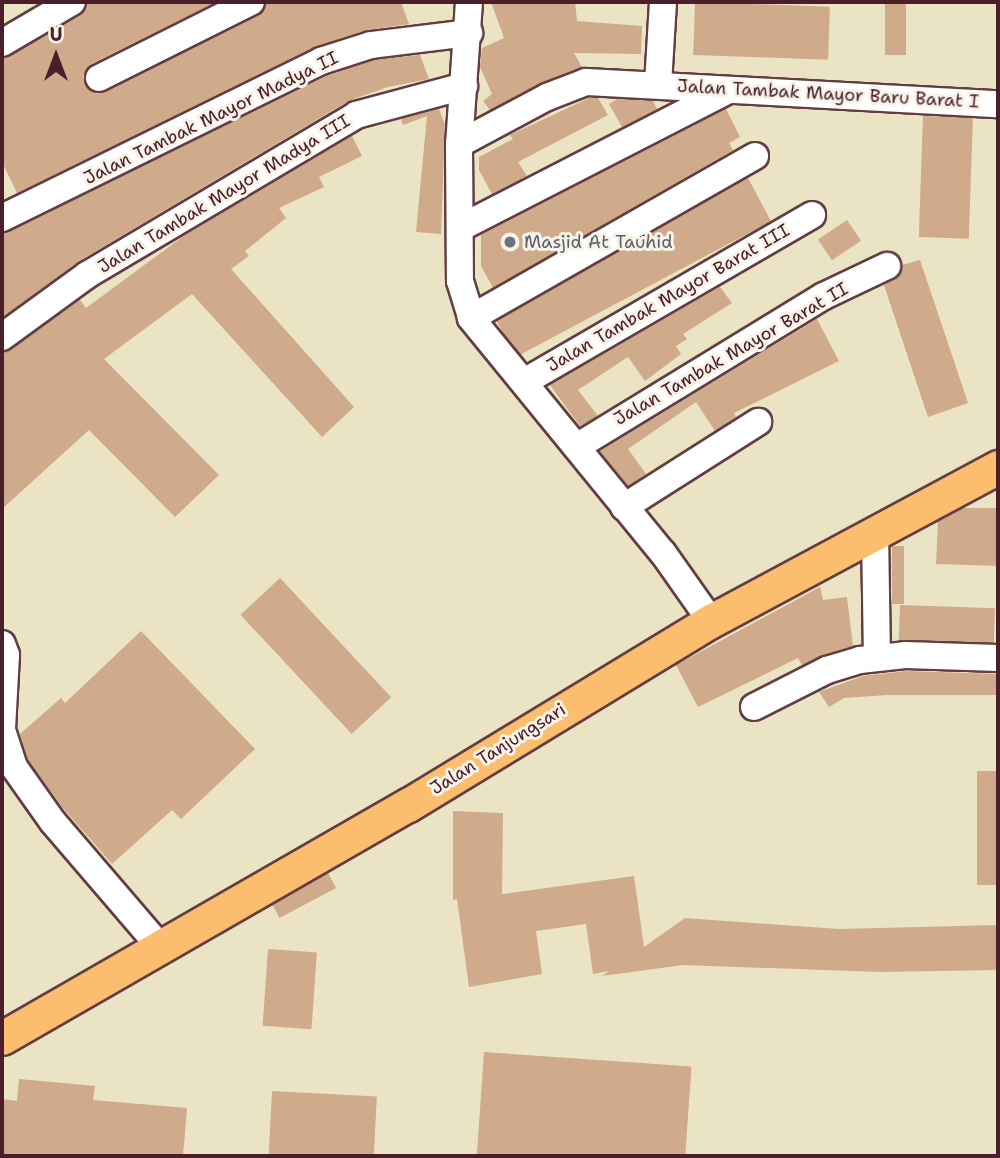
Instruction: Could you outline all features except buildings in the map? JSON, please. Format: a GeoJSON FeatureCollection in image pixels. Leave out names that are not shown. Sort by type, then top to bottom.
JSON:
{"type":"FeatureCollection","features":[{"type":"Feature","properties":{"kind":"main road","name":"Jalan Tanjungsari"},"geometry":{"type":"LineString","coordinates":[[2,1038],[408,805],[711,621],[998,467]]}},
{"type":"Feature","properties":{"kind":"street"},"geometry":{"type":"LineString","coordinates":[[2,43],[72,2]]}},
{"type":"Feature","properties":{"kind":"street"},"geometry":{"type":"LineString","coordinates":[[99,78],[251,2]]}},
{"type":"Feature","properties":{"kind":"street"},"geometry":{"type":"LineString","coordinates":[[469,2],[469,33],[459,144],[460,281],[471,318],[578,446],[711,621]]}},
{"type":"Feature","properties":{"kind":"street"},"geometry":{"type":"LineString","coordinates":[[658,84],[663,2]]}},
{"type":"Feature","properties":{"kind":"street","name":"Jalan Tambak Mayor Madya II"},"geometry":{"type":"LineString","coordinates":[[2,218],[321,61],[372,45],[469,33]]}},
{"type":"Feature","properties":{"kind":"street","name":"Jalan Tambak Mayor Baru Barat I"},"geometry":{"type":"LineString","coordinates":[[459,144],[586,82],[998,104]]}},
{"type":"Feature","properties":{"kind":"street","name":"Jalan Tambak Mayor Madya III"},"geometry":{"type":"LineString","coordinates":[[2,337],[87,275],[356,115],[464,86]]}},
{"type":"Feature","properties":{"kind":"street"},"geometry":{"type":"LineString","coordinates":[[460,228],[727,91]]}},
{"type":"Feature","properties":{"kind":"street"},"geometry":{"type":"LineString","coordinates":[[471,318],[755,156]]}},
{"type":"Feature","properties":{"kind":"street","name":"Jalan Tambak Mayor Barat III"},"geometry":{"type":"LineString","coordinates":[[524,382],[812,215]]}},
{"type":"Feature","properties":{"kind":"street","name":"Jalan Tambak Mayor Barat II"},"geometry":{"type":"LineString","coordinates":[[578,446],[824,296],[887,266]]}},
{"type":"Feature","properties":{"kind":"street"},"geometry":{"type":"LineString","coordinates":[[624,507],[758,422]]}},
{"type":"Feature","properties":{"kind":"street"},"geometry":{"type":"LineString","coordinates":[[875,532],[877,657]]}},
{"type":"Feature","properties":{"kind":"street"},"geometry":{"type":"LineString","coordinates":[[2,644],[6,655],[2,730],[14,766],[53,822],[160,947]]}},
{"type":"Feature","properties":{"kind":"street"},"geometry":{"type":"LineString","coordinates":[[754,707],[827,670],[877,657],[998,658]]}},
{"type":"Feature","properties":{"kind":"place","name":"Masjid At Tauhid"},"geometry":{"type":"Point","coordinates":[510,242]}}]}
